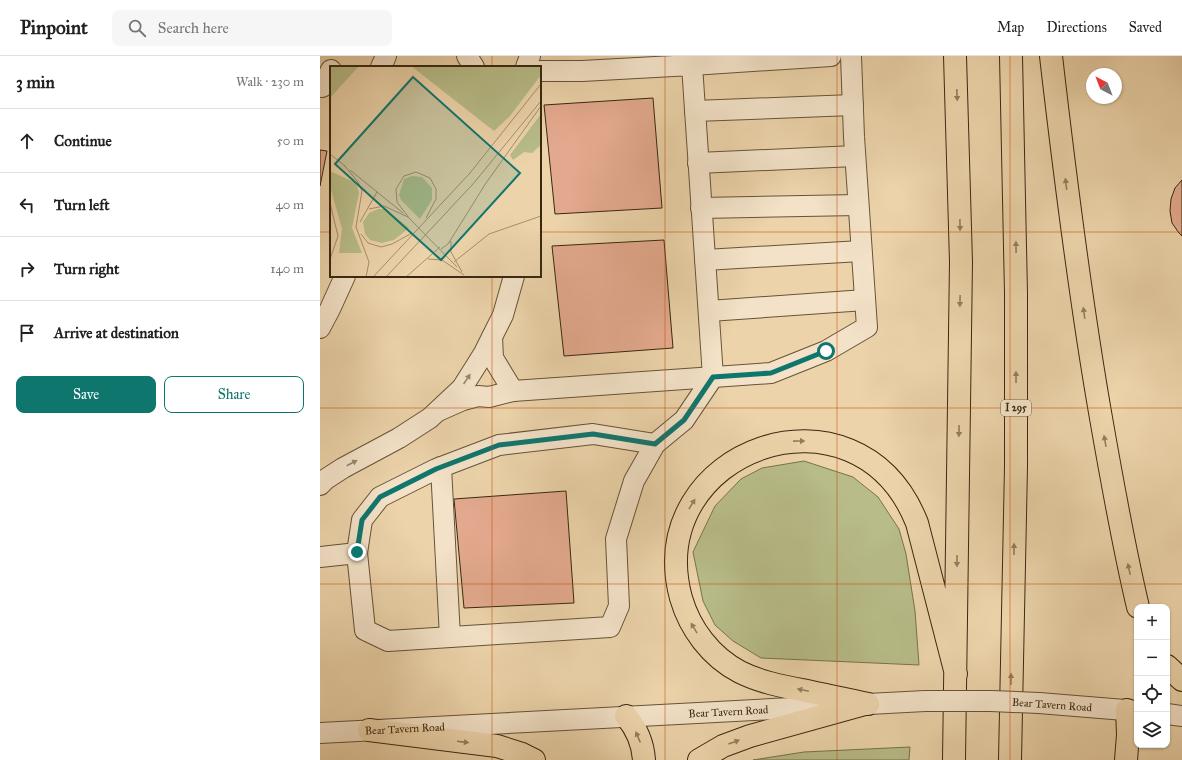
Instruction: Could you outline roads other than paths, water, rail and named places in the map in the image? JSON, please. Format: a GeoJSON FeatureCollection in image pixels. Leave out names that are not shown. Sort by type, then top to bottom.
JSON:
{"type":"FeatureCollection","features":[{"type":"Feature","properties":{"kind":"highway"},"geometry":{"type":"LineString","coordinates":[[954,760],[961,262],[956,56]]}},
{"type":"Feature","properties":{"kind":"highway","name":"I 295"},"geometry":{"type":"LineString","coordinates":[[1010,760],[1016,466],[1016,294],[1011,56]]}},
{"type":"Feature","properties":{"kind":"highway"},"geometry":{"type":"LineString","coordinates":[[1052,56],[1071,225],[1087,336],[1108,460],[1129,570],[1137,604]]}},
{"type":"Feature","properties":{"kind":"highway"},"geometry":{"type":"LineString","coordinates":[[868,704],[765,682],[740,672],[722,660],[707,646],[696,632],[687,616],[679,591],[676,567],[678,540],[684,521],[699,494],[712,478],[729,464],[757,449],[781,442],[804,440],[828,443],[843,448],[865,459],[892,482],[907,500],[917,523],[956,674]]}},
{"type":"Feature","properties":{"kind":"highway"},"geometry":{"type":"LineString","coordinates":[[1170,669],[1182,680]]}},
{"type":"Feature","properties":{"kind":"highway"},"geometry":{"type":"LineString","coordinates":[[699,760],[723,746],[750,736],[868,704]]}},
{"type":"Feature","properties":{"kind":"highway"},"geometry":{"type":"LineString","coordinates":[[1126,760],[1128,735],[1134,710]]}},
{"type":"Feature","properties":{"kind":"highway"},"geometry":{"type":"LineString","coordinates":[[626,716],[639,736],[644,753],[644,760]]}},
{"type":"Feature","properties":{"kind":"highway"},"geometry":{"type":"LineString","coordinates":[[943,760],[955,719]]}},
{"type":"Feature","properties":{"kind":"highway"},"geometry":{"type":"LineString","coordinates":[[369,730],[497,746],[522,754],[534,760]]}},
{"type":"Feature","properties":{"kind":"street"},"geometry":{"type":"LineString","coordinates":[[333,56],[336,60],[333,66]]}},
{"type":"Feature","properties":{"kind":"street"},"geometry":{"type":"LineString","coordinates":[[381,66],[386,56]]}},
{"type":"Feature","properties":{"kind":"street"},"geometry":{"type":"LineString","coordinates":[[526,66],[530,56]]}},
{"type":"Feature","properties":{"kind":"street"},"geometry":{"type":"LineString","coordinates":[[541,71],[582,71],[831,56]]}},
{"type":"Feature","properties":{"kind":"street"},"geometry":{"type":"LineString","coordinates":[[438,411],[463,400],[478,396],[488,397],[513,391],[771,373],[826,351],[867,327],[855,156],[851,56]]}},
{"type":"Feature","properties":{"kind":"street"},"geometry":{"type":"LineString","coordinates":[[655,444],[593,434],[499,445],[440,467],[380,497],[362,520],[357,552],[365,630],[388,641],[610,627],[619,606],[616,539],[634,481],[655,444],[684,420],[713,377],[692,65]]}},
{"type":"Feature","properties":{"kind":"street"},"geometry":{"type":"LineString","coordinates":[[695,111],[853,106]]}},
{"type":"Feature","properties":{"kind":"street"},"geometry":{"type":"LineString","coordinates":[[698,163],[855,156]]}},
{"type":"Feature","properties":{"kind":"street"},"geometry":{"type":"LineString","coordinates":[[701,208],[858,205]]}},
{"type":"Feature","properties":{"kind":"street"},"geometry":{"type":"LineString","coordinates":[[705,260],[862,251]]}},
{"type":"Feature","properties":{"kind":"street"},"geometry":{"type":"LineString","coordinates":[[321,324],[344,277]]}},
{"type":"Feature","properties":{"kind":"street"},"geometry":{"type":"LineString","coordinates":[[322,480],[399,438],[430,418],[462,388],[484,353],[503,315],[514,277]]}},
{"type":"Feature","properties":{"kind":"street"},"geometry":{"type":"LineString","coordinates":[[708,311],[865,300]]}},
{"type":"Feature","properties":{"kind":"street"},"geometry":{"type":"LineString","coordinates":[[492,337],[493,358],[513,391]]}},
{"type":"Feature","properties":{"kind":"street"},"geometry":{"type":"LineString","coordinates":[[440,467],[450,637]]}},
{"type":"Feature","properties":{"kind":"street"},"geometry":{"type":"LineString","coordinates":[[320,557],[357,552]]}},
{"type":"Feature","properties":{"kind":"street","name":"Bear Tavern Road"},"geometry":{"type":"LineString","coordinates":[[320,733],[626,716],[925,702],[991,701],[1134,710]]}},
{"type":"Feature","properties":{"kind":"street"},"geometry":{"type":"LineString","coordinates":[[1170,714],[1182,716]]}}]}
